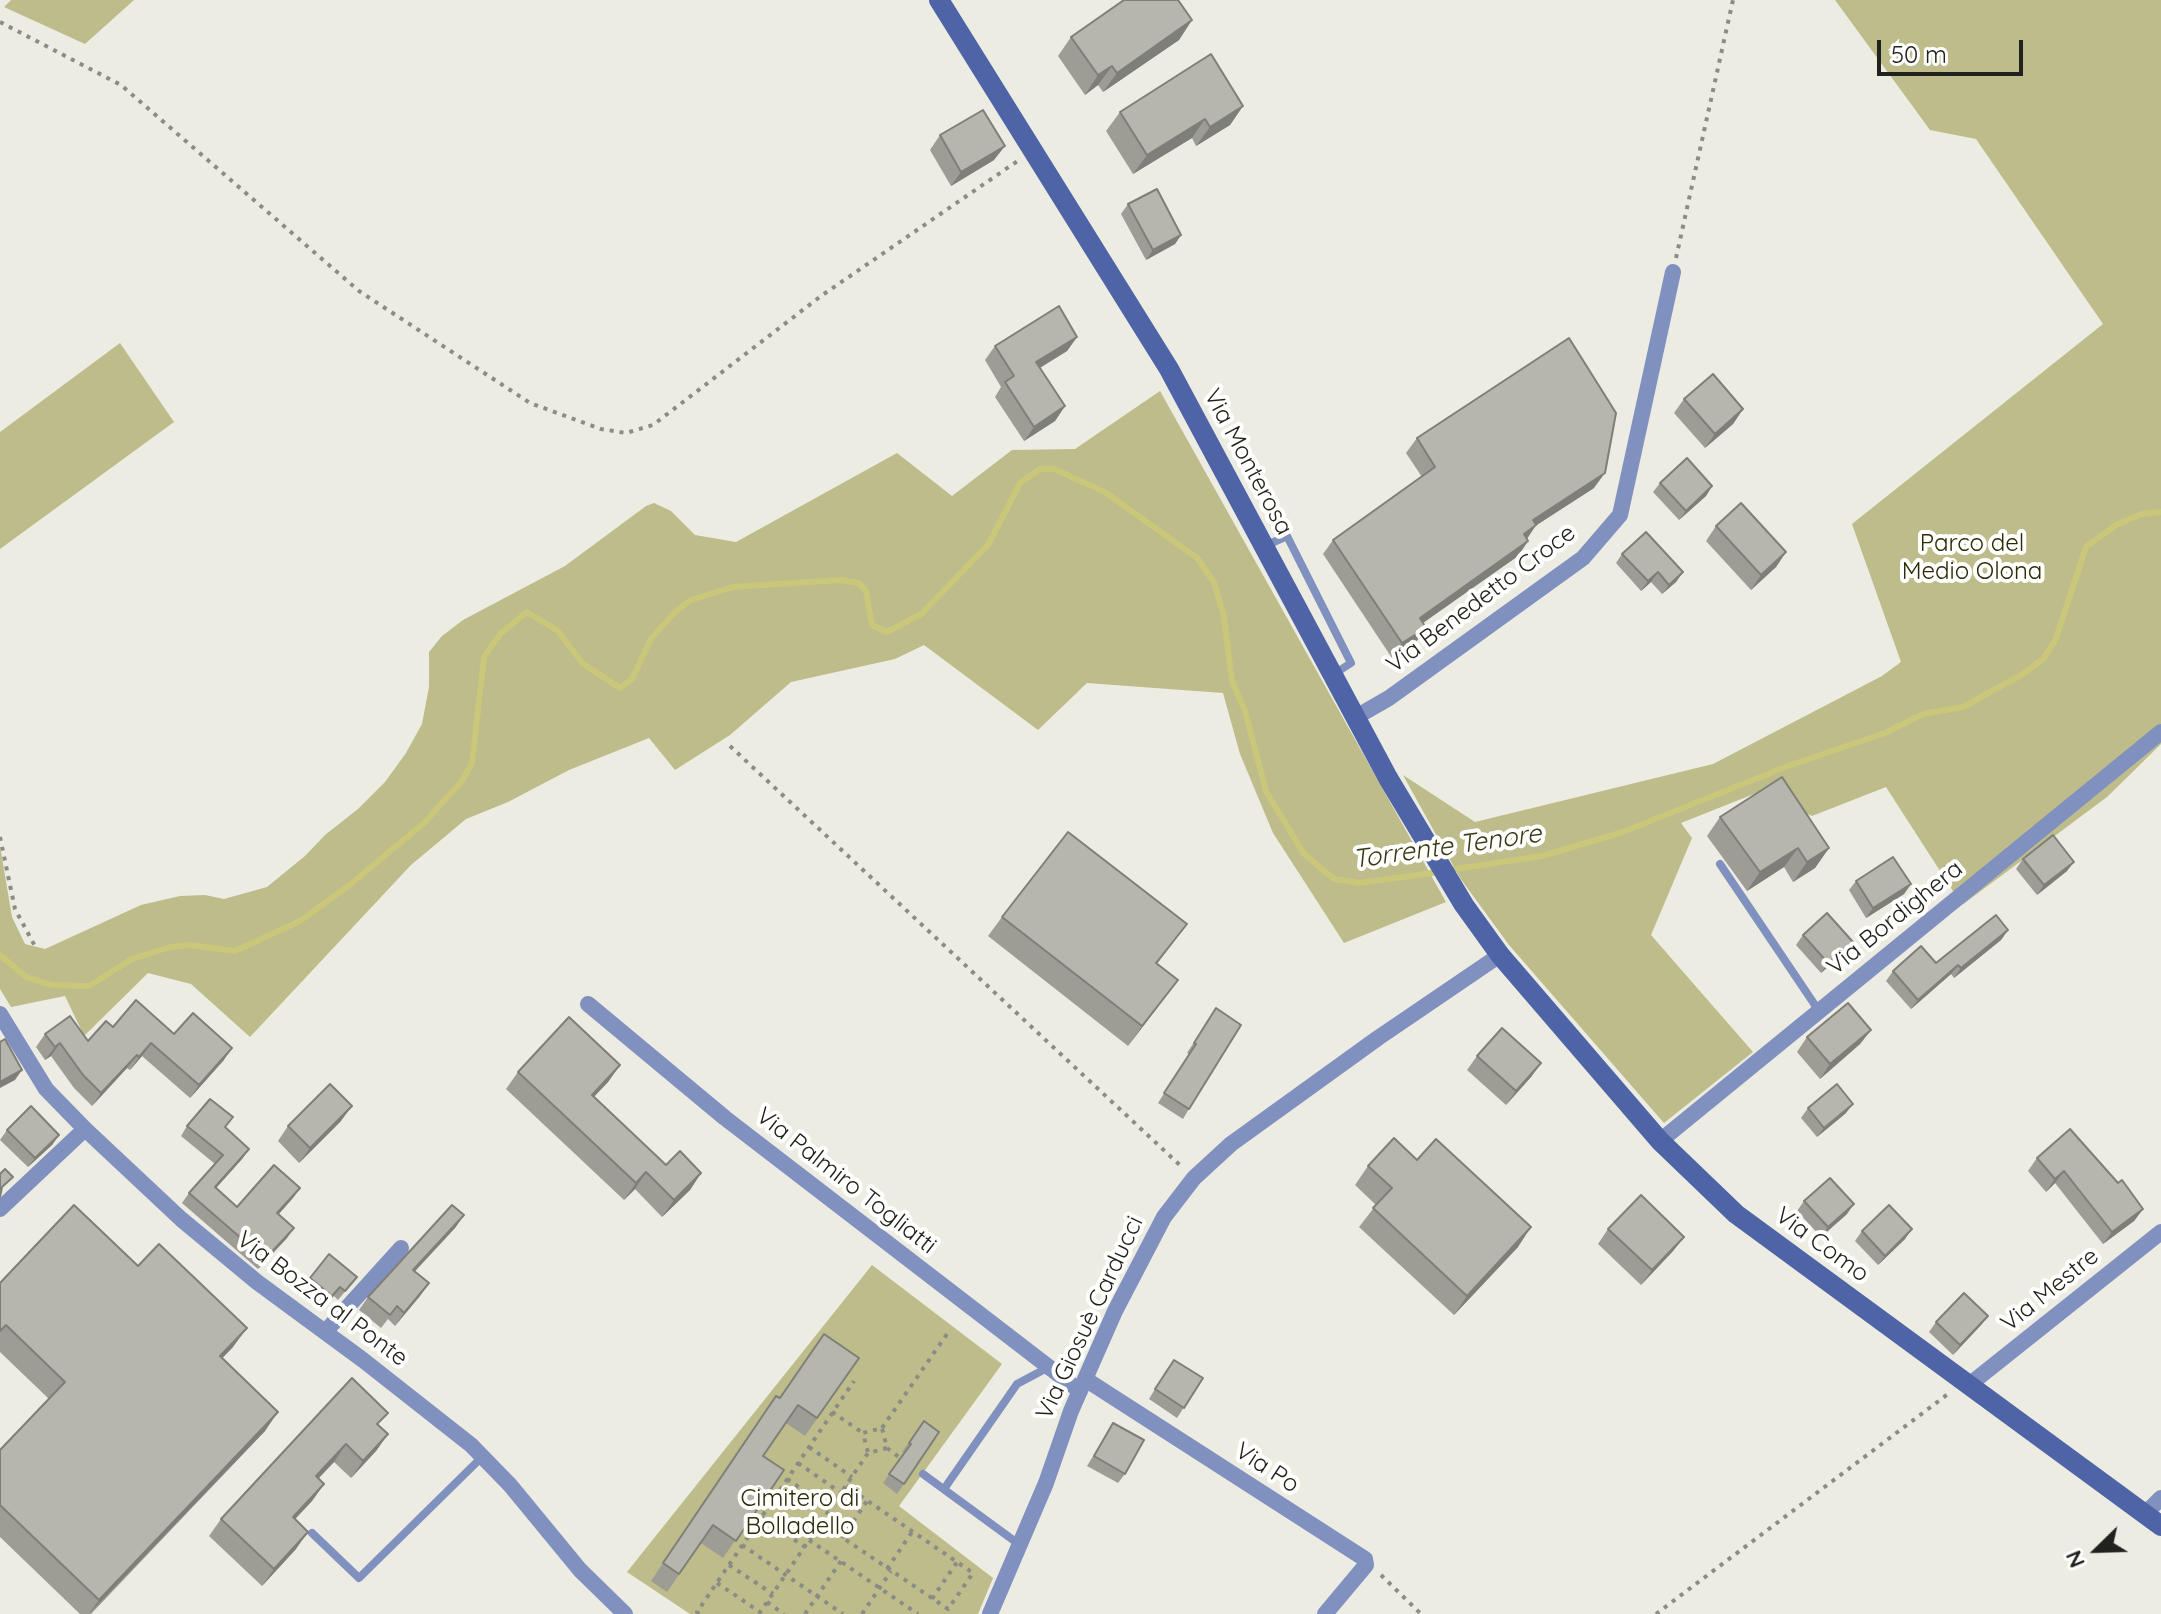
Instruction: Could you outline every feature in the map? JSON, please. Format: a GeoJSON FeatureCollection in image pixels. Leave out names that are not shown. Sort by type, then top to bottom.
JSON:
{"type":"FeatureCollection","features":[{"type":"Feature","properties":{"kind":"main road","name":"Via Monterosa"},"geometry":{"type":"LineString","coordinates":[[939,0],[1169,369],[1421,834],[1464,905],[1500,955]]}},
{"type":"Feature","properties":{"kind":"main road","name":"Via Como"},"geometry":{"type":"LineString","coordinates":[[1500,955],[1660,1141],[1736,1214],[2153,1520]]}},
{"type":"Feature","properties":{"kind":"street","name":"Via Benedetto Croce"},"geometry":{"type":"LineString","coordinates":[[1356,717],[1389,698],[1583,558],[1620,515],[1673,272]]}},
{"type":"Feature","properties":{"kind":"street","name":"Via Bordighera"},"geometry":{"type":"LineString","coordinates":[[1660,1141],[2161,732]]}},
{"type":"Feature","properties":{"kind":"street","name":"Via Giosuè Carducci"},"geometry":{"type":"LineString","coordinates":[[990,1614],[1115,1311],[1164,1217],[1194,1178],[1231,1144],[1500,955]]}},
{"type":"Feature","properties":{"kind":"street","name":"Via Palmiro Togliatti"},"geometry":{"type":"LineString","coordinates":[[588,1004],[725,1118],[1049,1367],[1082,1385]]}},
{"type":"Feature","properties":{"kind":"street","name":"Via Bozza al Ponte"},"geometry":{"type":"LineString","coordinates":[[2,1021],[46,1089],[85,1129],[181,1219],[257,1282],[459,1436],[510,1485],[580,1570],[625,1614]]}},
{"type":"Feature","properties":{"kind":"street"},"geometry":{"type":"LineString","coordinates":[[0,1209],[85,1129]]}},
{"type":"Feature","properties":{"kind":"street","name":"Via Mestre"},"geometry":{"type":"LineString","coordinates":[[1967,1383],[2161,1232]]}},
{"type":"Feature","properties":{"kind":"street"},"geometry":{"type":"LineString","coordinates":[[325,1332],[401,1248]]}},
{"type":"Feature","properties":{"kind":"street","name":"Via Po"},"geometry":{"type":"LineString","coordinates":[[1082,1385],[1365,1559]]}},
{"type":"Feature","properties":{"kind":"street"},"geometry":{"type":"LineString","coordinates":[[2153,1520],[2161,1498]]}},
{"type":"Feature","properties":{"kind":"street"},"geometry":{"type":"LineString","coordinates":[[1325,1614],[1366,1565],[1365,1559]]}},
{"type":"Feature","properties":{"kind":"lane"},"geometry":{"type":"LineString","coordinates":[[1720,864],[1819,1011]]}},
{"type":"Feature","properties":{"kind":"lane"},"geometry":{"type":"LineString","coordinates":[[944,1489],[1017,1384],[1049,1367]]}},
{"type":"Feature","properties":{"kind":"lane"},"geometry":{"type":"LineString","coordinates":[[312,1533],[359,1578],[482,1457]]}},
{"type":"Feature","properties":{"kind":"lane"},"geometry":{"type":"LineString","coordinates":[[923,1474],[1021,1545]]}},
{"type":"Feature","properties":{"kind":"path"},"geometry":{"type":"LineString","coordinates":[[1673,272],[1733,0]]}},
{"type":"Feature","properties":{"kind":"path"},"geometry":{"type":"LineString","coordinates":[[0,22],[121,85],[370,299],[530,403],[568,419],[626,433],[653,425],[834,287],[1033,150]]}},
{"type":"Feature","properties":{"kind":"path"},"geometry":{"type":"LineString","coordinates":[[730,746],[1194,1178]]}},
{"type":"Feature","properties":{"kind":"path"},"geometry":{"type":"LineString","coordinates":[[0,837],[15,909],[37,950]]}},
{"type":"Feature","properties":{"kind":"path"},"geometry":{"type":"LineString","coordinates":[[863,1433],[882,1428],[947,1334]]}},
{"type":"Feature","properties":{"kind":"path"},"geometry":{"type":"LineString","coordinates":[[699,1614],[697,1612],[854,1381]]}},
{"type":"Feature","properties":{"kind":"path"},"geometry":{"type":"LineString","coordinates":[[1656,1614],[1967,1383]]}},
{"type":"Feature","properties":{"kind":"path"},"geometry":{"type":"LineString","coordinates":[[832,1412],[863,1433],[868,1453]]}},
{"type":"Feature","properties":{"kind":"path"},"geometry":{"type":"LineString","coordinates":[[882,1428],[887,1448],[923,1474]]}},
{"type":"Feature","properties":{"kind":"path"},"geometry":{"type":"LineString","coordinates":[[809,1447],[852,1477]]}},
{"type":"Feature","properties":{"kind":"path"},"geometry":{"type":"LineString","coordinates":[[717,1583],[760,1613],[868,1453],[887,1448]]}},
{"type":"Feature","properties":{"kind":"path"},"geometry":{"type":"LineString","coordinates":[[798,1463],[841,1493]]}},
{"type":"Feature","properties":{"kind":"path"},"geometry":{"type":"LineString","coordinates":[[787,1479],[830,1509]]}},
{"type":"Feature","properties":{"kind":"path"},"geometry":{"type":"LineString","coordinates":[[821,1523],[948,1609],[973,1573],[846,1486]]}},
{"type":"Feature","properties":{"kind":"path"},"geometry":{"type":"LineString","coordinates":[[842,1538],[867,1501]]}},
{"type":"Feature","properties":{"kind":"path"},"geometry":{"type":"LineString","coordinates":[[761,1517],[805,1547]]}},
{"type":"Feature","properties":{"kind":"path"},"geometry":{"type":"LineString","coordinates":[[862,1614],[912,1532]]}},
{"type":"Feature","properties":{"kind":"path"},"geometry":{"type":"LineString","coordinates":[[809,1540],[917,1614]]}},
{"type":"Feature","properties":{"kind":"path"},"geometry":{"type":"LineString","coordinates":[[742,1545],[843,1614]]}},
{"type":"Feature","properties":{"kind":"path"},"geometry":{"type":"LineString","coordinates":[[1365,1559],[1421,1614]]}},
{"type":"Feature","properties":{"kind":"path"},"geometry":{"type":"LineString","coordinates":[[805,1614],[841,1561]]}},
{"type":"Feature","properties":{"kind":"path"},"geometry":{"type":"LineString","coordinates":[[932,1599],[957,1562]]}},
{"type":"Feature","properties":{"kind":"path"},"geometry":{"type":"LineString","coordinates":[[729,1565],[773,1594]]}},
{"type":"Feature","properties":{"kind":"path"},"geometry":{"type":"LineString","coordinates":[[767,1602],[784,1614]]}},
{"type":"Feature","properties":{"kind":"green space"},"geometry":{"type":"Polygon","coordinates":[[[11,0],[134,0],[85,44],[4,7],[11,0]]]}},
{"type":"Feature","properties":{"kind":"green space","name":"Parco del Medio Olona"},"geometry":{"type":"Polygon","coordinates":[[[1835,0],[2161,0],[2161,744],[2107,797],[1962,905],[1886,787],[1812,816],[1764,790],[1681,823],[1692,838],[1651,935],[1753,1052],[1664,1123],[1509,945],[1460,878],[1403,775],[1475,822],[1713,764],[1882,676],[1901,662],[1852,524],[2103,324],[1976,139],[1930,130],[1835,0]]]}},
{"type":"Feature","properties":{"kind":"green space"},"geometry":{"type":"Polygon","coordinates":[[[120,343],[174,422],[0,549],[0,432],[120,343]]]}},
{"type":"Feature","properties":{"kind":"green space"},"geometry":{"type":"Polygon","coordinates":[[[1160,391],[1446,902],[1344,943],[1273,833],[1240,754],[1223,693],[1087,683],[1038,730],[924,645],[895,659],[791,682],[730,735],[675,770],[649,738],[569,770],[508,802],[466,819],[411,865],[250,1037],[191,984],[148,973],[84,1036],[65,996],[11,1007],[0,989],[0,846],[12,917],[25,944],[45,949],[141,905],[180,896],[205,895],[224,899],[267,887],[358,809],[385,782],[406,753],[422,724],[429,687],[429,652],[442,636],[463,620],[565,566],[646,506],[654,503],[671,511],[695,535],[736,542],[897,453],[952,496],[1012,450],[1075,449],[1160,391]]]}},
{"type":"Feature","properties":{"kind":"green space","name":"Cimitero di Bolladello"},"geometry":{"type":"Polygon","coordinates":[[[872,1265],[1002,1364],[899,1506],[993,1578],[978,1614],[690,1614],[627,1572],[872,1265]]]}},
{"type":"Feature","properties":{"kind":"building"},"geometry":{"type":"Polygon","coordinates":[[[1124,0],[1178,0],[1192,20],[1117,73],[1112,66],[1098,75],[1071,37],[1124,0]]]}},
{"type":"Feature","properties":{"kind":"building"},"geometry":{"type":"Polygon","coordinates":[[[1211,54],[1243,106],[1210,127],[1205,119],[1147,155],[1120,112],[1211,54]]]}},
{"type":"Feature","properties":{"kind":"building"},"geometry":{"type":"Polygon","coordinates":[[[983,110],[1005,146],[961,172],[940,135],[983,110]]]}},
{"type":"Feature","properties":{"kind":"building"},"geometry":{"type":"Polygon","coordinates":[[[1157,189],[1181,235],[1153,250],[1128,204],[1157,189]]]}},
{"type":"Feature","properties":{"kind":"building"},"geometry":{"type":"Polygon","coordinates":[[[1059,306],[1077,337],[1036,362],[1065,406],[1034,427],[1005,382],[1014,376],[995,346],[1059,306]]]}},
{"type":"Feature","properties":{"kind":"building"},"geometry":{"type":"Polygon","coordinates":[[[1569,338],[1616,413],[1605,473],[1533,520],[1536,525],[1524,534],[1528,541],[1420,618],[1426,628],[1402,643],[1333,540],[1435,467],[1417,438],[1569,338]]]}},
{"type":"Feature","properties":{"kind":"building"},"geometry":{"type":"Polygon","coordinates":[[[1713,374],[1743,409],[1715,434],[1684,399],[1713,374]]]}},
{"type":"Feature","properties":{"kind":"building"},"geometry":{"type":"Polygon","coordinates":[[[1687,458],[1712,486],[1686,511],[1660,483],[1687,458]]]}},
{"type":"Feature","properties":{"kind":"building"},"geometry":{"type":"Polygon","coordinates":[[[1741,503],[1786,552],[1761,575],[1716,526],[1741,503]]]}},
{"type":"Feature","properties":{"kind":"building"},"geometry":{"type":"Polygon","coordinates":[[[1646,532],[1683,572],[1669,585],[1658,572],[1648,581],[1622,554],[1646,532]]]}},
{"type":"Feature","properties":{"kind":"building"},"geometry":{"type":"Polygon","coordinates":[[[1782,777],[1829,848],[1807,862],[1798,848],[1760,872],[1720,817],[1782,777]]]}},
{"type":"Feature","properties":{"kind":"building"},"geometry":{"type":"Polygon","coordinates":[[[1068,832],[1187,924],[1156,963],[1178,980],[1142,1026],[1002,917],[1068,832]]]}},
{"type":"Feature","properties":{"kind":"building"},"geometry":{"type":"Polygon","coordinates":[[[2053,835],[2074,862],[2044,885],[2023,859],[2053,835]]]}},
{"type":"Feature","properties":{"kind":"building"},"geometry":{"type":"Polygon","coordinates":[[[1893,857],[1911,884],[1873,908],[1856,881],[1893,857]]]}},
{"type":"Feature","properties":{"kind":"building"},"geometry":{"type":"Polygon","coordinates":[[[1827,913],[1853,942],[1828,963],[1803,935],[1827,913]]]}},
{"type":"Feature","properties":{"kind":"building"},"geometry":{"type":"Polygon","coordinates":[[[1996,915],[2008,930],[1961,968],[1958,965],[1918,1000],[1893,971],[1921,946],[1936,963],[1996,915]]]}},
{"type":"Feature","properties":{"kind":"building"},"geometry":{"type":"Polygon","coordinates":[[[136,1000],[174,1034],[193,1013],[232,1048],[199,1085],[151,1043],[101,1093],[83,1075],[60,1043],[55,1047],[45,1034],[70,1016],[88,1041],[106,1021],[113,1027],[136,1000]]]}},
{"type":"Feature","properties":{"kind":"building"},"geometry":{"type":"Polygon","coordinates":[[[1848,1003],[1871,1030],[1830,1064],[1807,1037],[1848,1003]]]}},
{"type":"Feature","properties":{"kind":"building"},"geometry":{"type":"Polygon","coordinates":[[[1216,1008],[1241,1025],[1189,1109],[1164,1093],[1216,1008]]]}},
{"type":"Feature","properties":{"kind":"building"},"geometry":{"type":"Polygon","coordinates":[[[569,1017],[620,1065],[592,1095],[666,1165],[680,1151],[701,1173],[674,1200],[646,1172],[636,1183],[518,1072],[569,1017]]]}},
{"type":"Feature","properties":{"kind":"building"},"geometry":{"type":"Polygon","coordinates":[[[1502,1028],[1541,1063],[1516,1091],[1477,1056],[1502,1028]]]}},
{"type":"Feature","properties":{"kind":"building"},"geometry":{"type":"Polygon","coordinates":[[[5,1039],[22,1070],[0,1082],[0,1042],[5,1039]]]}},
{"type":"Feature","properties":{"kind":"building"},"geometry":{"type":"Polygon","coordinates":[[[330,1084],[352,1106],[310,1148],[288,1126],[330,1084]]]}},
{"type":"Feature","properties":{"kind":"building"},"geometry":{"type":"Polygon","coordinates":[[[1837,1084],[1853,1104],[1824,1128],[1808,1108],[1837,1084]]]}},
{"type":"Feature","properties":{"kind":"building"},"geometry":{"type":"Polygon","coordinates":[[[210,1099],[233,1117],[225,1127],[249,1149],[215,1187],[237,1207],[274,1165],[300,1188],[277,1213],[294,1228],[265,1259],[189,1193],[223,1155],[187,1126],[210,1099]]]}},
{"type":"Feature","properties":{"kind":"building"},"geometry":{"type":"Polygon","coordinates":[[[31,1106],[59,1135],[35,1158],[7,1130],[31,1106]]]}},
{"type":"Feature","properties":{"kind":"building"},"geometry":{"type":"Polygon","coordinates":[[[2070,1129],[2118,1183],[2122,1180],[2143,1209],[2112,1232],[2064,1171],[2055,1179],[2037,1158],[2070,1129]]]}},
{"type":"Feature","properties":{"kind":"building"},"geometry":{"type":"Polygon","coordinates":[[[1394,1138],[1417,1160],[1436,1139],[1531,1227],[1467,1296],[1373,1208],[1392,1188],[1368,1166],[1394,1138]]]}},
{"type":"Feature","properties":{"kind":"building"},"geometry":{"type":"Polygon","coordinates":[[[5,1169],[13,1177],[2,1187],[0,1197],[0,1174],[5,1169]]]}},
{"type":"Feature","properties":{"kind":"building"},"geometry":{"type":"Polygon","coordinates":[[[1830,1178],[1854,1204],[1828,1227],[1804,1201],[1830,1178]]]}},
{"type":"Feature","properties":{"kind":"building"},"geometry":{"type":"Polygon","coordinates":[[[1641,1195],[1684,1237],[1652,1270],[1608,1229],[1641,1195]]]}},
{"type":"Feature","properties":{"kind":"building"},"geometry":{"type":"Polygon","coordinates":[[[74,1205],[138,1266],[159,1244],[247,1328],[220,1356],[278,1412],[99,1600],[0,1505],[0,1450],[65,1382],[6,1325],[0,1331],[0,1283],[74,1205]]]}},
{"type":"Feature","properties":{"kind":"building"},"geometry":{"type":"Polygon","coordinates":[[[452,1205],[464,1215],[413,1270],[429,1283],[404,1313],[397,1306],[390,1315],[368,1297],[452,1205]]]}},
{"type":"Feature","properties":{"kind":"building"},"geometry":{"type":"Polygon","coordinates":[[[1889,1205],[1912,1229],[1885,1256],[1862,1231],[1889,1205]]]}},
{"type":"Feature","properties":{"kind":"building"},"geometry":{"type":"Polygon","coordinates":[[[329,1254],[357,1277],[345,1291],[340,1287],[332,1296],[310,1278],[329,1254]]]}},
{"type":"Feature","properties":{"kind":"building"},"geometry":{"type":"Polygon","coordinates":[[[1964,1293],[1988,1316],[1960,1345],[1936,1322],[1964,1293]]]}},
{"type":"Feature","properties":{"kind":"building"},"geometry":{"type":"Polygon","coordinates":[[[824,1334],[859,1358],[817,1418],[798,1405],[763,1456],[784,1470],[736,1541],[713,1525],[679,1574],[663,1563],[776,1396],[780,1398],[824,1334]]]}},
{"type":"Feature","properties":{"kind":"building"},"geometry":{"type":"Polygon","coordinates":[[[1174,1360],[1203,1378],[1184,1408],[1155,1389],[1174,1360]]]}},
{"type":"Feature","properties":{"kind":"building"},"geometry":{"type":"Polygon","coordinates":[[[352,1378],[388,1413],[377,1424],[388,1434],[363,1461],[346,1444],[316,1476],[324,1484],[293,1517],[308,1532],[274,1569],[221,1519],[352,1378]]]}},
{"type":"Feature","properties":{"kind":"building"},"geometry":{"type":"Polygon","coordinates":[[[924,1421],[939,1432],[904,1484],[889,1474],[924,1421]]]}},
{"type":"Feature","properties":{"kind":"building"},"geometry":{"type":"Polygon","coordinates":[[[1113,1423],[1144,1440],[1125,1474],[1094,1456],[1113,1423]]]}},
{"type":"Feature","properties":{"kind":"waterway","name":"Torrente Tenore"},"geometry":{"type":"LineString","coordinates":[[0,955],[26,977],[52,985],[89,986],[132,959],[170,947],[190,945],[235,951],[300,921],[347,887],[424,823],[461,782],[472,763],[484,657],[500,634],[527,612],[558,631],[582,663],[620,688],[632,679],[651,639],[675,612],[691,600],[733,587],[840,580],[859,583],[866,591],[872,625],[887,632],[921,614],[988,545],[1020,483],[1040,469],[1054,469],[1105,492],[1197,558],[1214,582],[1224,617],[1232,681],[1245,711],[1266,791],[1304,854],[1334,879],[1360,883],[1438,872]]}},
{"type":"Feature","properties":{"kind":"waterway","name":"Torrente Tenore"},"geometry":{"type":"LineString","coordinates":[[1449,870],[1542,856],[1623,832],[1788,766],[1885,733],[1923,714],[1963,707],[2023,674],[2043,659],[2055,641],[2086,547],[2116,525],[2142,514],[2161,512]]}}]}
